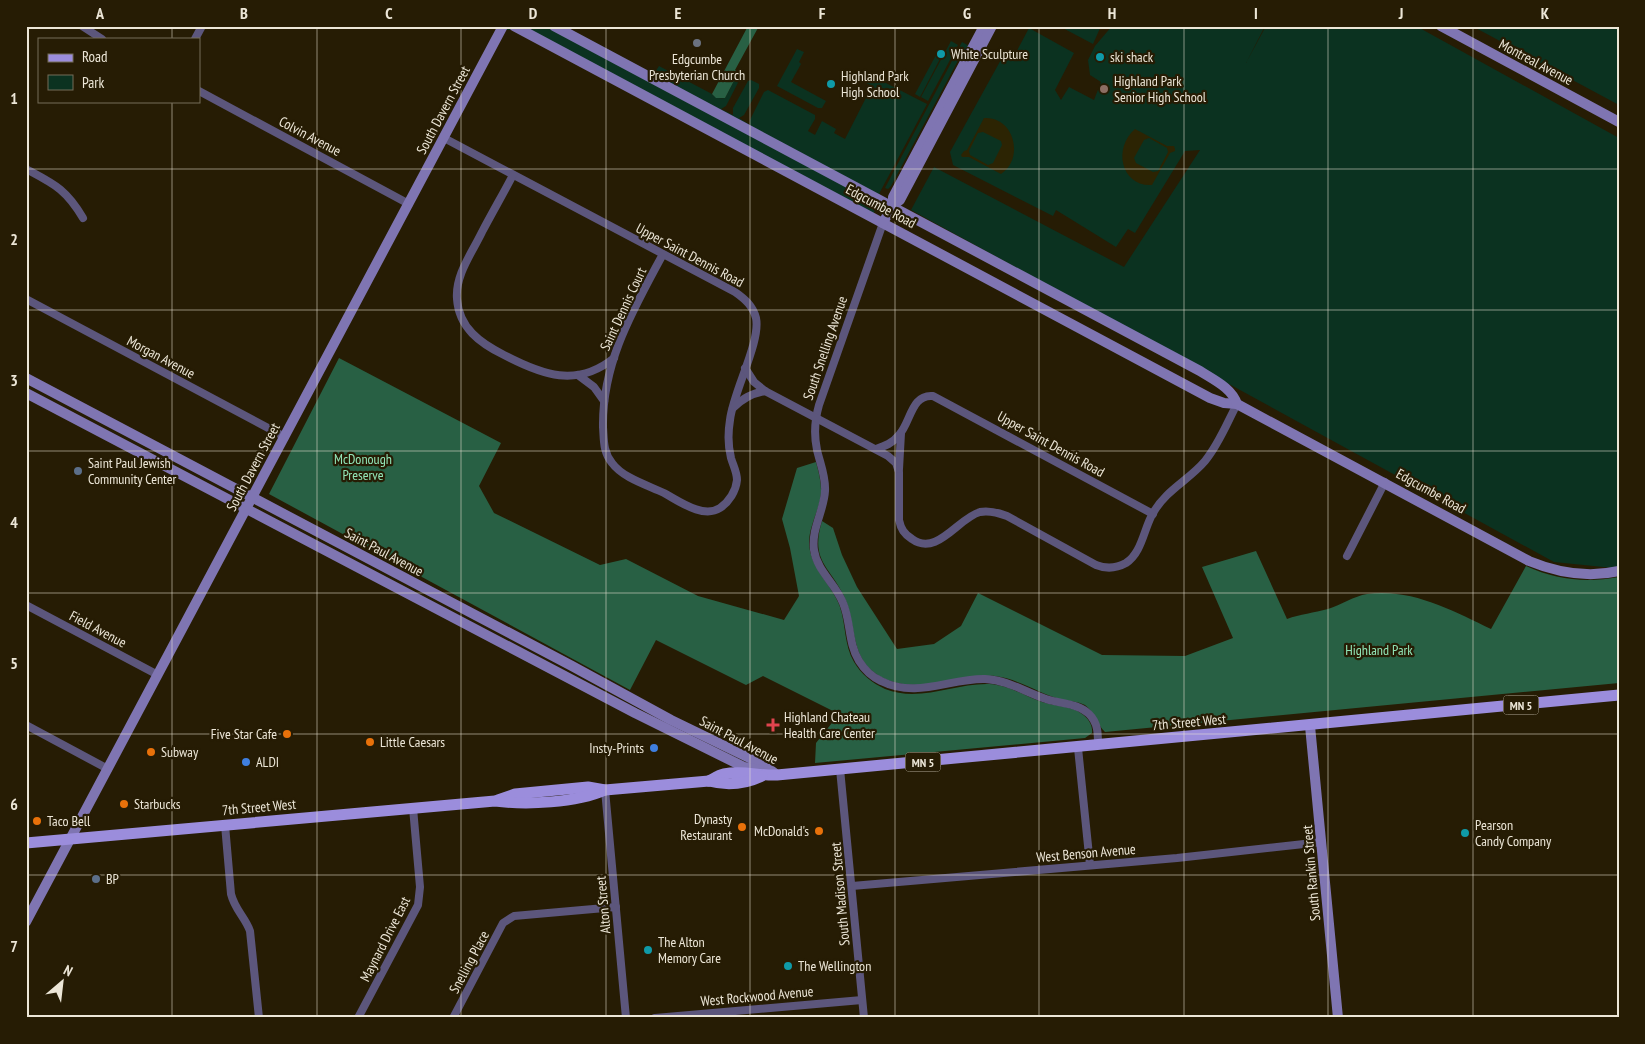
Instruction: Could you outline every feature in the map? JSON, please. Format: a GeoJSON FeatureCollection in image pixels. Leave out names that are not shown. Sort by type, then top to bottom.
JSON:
{"type":"FeatureCollection","features":[{"type":"Feature","properties":{"kind":"main road","name":"7th Street West"},"geometry":{"type":"LineString","coordinates":[[26,843],[495,801],[518,804],[530,803],[591,796],[605,790],[709,781],[723,774],[747,772],[762,776],[777,775],[1310,726],[1619,695]]}},
{"type":"Feature","properties":{"kind":"street"},"geometry":{"type":"LineString","coordinates":[[82,26],[100,38]]}},
{"type":"Feature","properties":{"kind":"street"},"geometry":{"type":"LineString","coordinates":[[196,38],[202,26]]}},
{"type":"Feature","properties":{"kind":"street","name":"South Davern Street"},"geometry":{"type":"LineString","coordinates":[[26,922],[503,26]]}},
{"type":"Feature","properties":{"kind":"street","name":"Edgcumbe Road"},"geometry":{"type":"LineString","coordinates":[[514,26],[1210,398],[1224,403],[1238,404],[1540,566],[1581,574],[1619,571]]}},
{"type":"Feature","properties":{"kind":"street","name":"Edgcumbe Road"},"geometry":{"type":"LineString","coordinates":[[554,26],[1200,371],[1235,395],[1238,404]]}},
{"type":"Feature","properties":{"kind":"street","name":"South Snelling Avenue"},"geometry":{"type":"LineString","coordinates":[[984,26],[893,197],[892,206],[884,223],[819,405],[816,440],[826,484],[822,509],[814,534],[815,552],[819,565],[836,588],[843,602],[852,647],[863,667],[880,681],[903,688],[936,687],[986,679],[1014,684],[1045,699],[1074,706],[1087,712],[1097,728],[1098,745]]}},
{"type":"Feature","properties":{"kind":"street","name":"South Snelling Avenue"},"geometry":{"type":"LineString","coordinates":[[892,206],[900,200],[992,26]]}},
{"type":"Feature","properties":{"kind":"street","name":"Montreal Avenue"},"geometry":{"type":"LineString","coordinates":[[1441,26],[1619,122]]}},
{"type":"Feature","properties":{"kind":"street","name":"Colvin Avenue"},"geometry":{"type":"LineString","coordinates":[[200,92],[409,204]]}},
{"type":"Feature","properties":{"kind":"street","name":"Upper Saint Dennis Road"},"geometry":{"type":"LineString","coordinates":[[444,138],[735,292],[749,304],[756,318],[756,333],[732,409]]}},
{"type":"Feature","properties":{"kind":"street"},"geometry":{"type":"LineString","coordinates":[[26,169],[58,186],[74,202],[83,218]]}},
{"type":"Feature","properties":{"kind":"street"},"geometry":{"type":"LineString","coordinates":[[513,174],[463,269],[457,289],[459,310],[464,324],[470,333],[487,346],[535,370],[558,375],[578,375],[601,368],[614,358]]}},
{"type":"Feature","properties":{"kind":"street","name":"Saint Dennis Court"},"geometry":{"type":"LineString","coordinates":[[663,254],[633,310],[614,358],[604,401],[605,451],[618,470],[692,508],[705,511],[718,510],[730,500],[737,480],[729,443],[732,409]]}},
{"type":"Feature","properties":{"kind":"street","name":"Morgan Avenue"},"geometry":{"type":"LineString","coordinates":[[26,299],[285,437]]}},
{"type":"Feature","properties":{"kind":"street"},"geometry":{"type":"LineString","coordinates":[[745,368],[754,382],[765,390],[888,456],[896,463],[898,472]]}},
{"type":"Feature","properties":{"kind":"street"},"geometry":{"type":"LineString","coordinates":[[578,375],[594,387],[604,401]]}},
{"type":"Feature","properties":{"kind":"street","name":"Saint Paul Avenue"},"geometry":{"type":"LineString","coordinates":[[26,378],[671,720],[764,765],[777,775]]}},
{"type":"Feature","properties":{"kind":"street"},"geometry":{"type":"LineString","coordinates":[[732,409],[741,399],[765,390]]}},
{"type":"Feature","properties":{"kind":"street","name":"Saint Paul Avenue"},"geometry":{"type":"LineString","coordinates":[[26,392],[246,510],[635,713],[744,767],[777,775]]}},
{"type":"Feature","properties":{"kind":"street","name":"Upper Saint Dennis Road"},"geometry":{"type":"LineString","coordinates":[[876,450],[893,441],[901,433],[916,402],[920,398],[930,395],[938,397],[1152,514]]}},
{"type":"Feature","properties":{"kind":"street"},"geometry":{"type":"LineString","coordinates":[[901,433],[898,472],[899,520],[904,534],[911,539],[925,544],[938,540],[978,512],[996,512],[1007,516],[1096,565],[1106,568],[1127,562],[1136,553],[1152,514],[1161,501],[1174,488],[1206,460],[1238,404]]}},
{"type":"Feature","properties":{"kind":"street"},"geometry":{"type":"LineString","coordinates":[[1346,556],[1385,482]]}},
{"type":"Feature","properties":{"kind":"street","name":"Field Avenue"},"geometry":{"type":"LineString","coordinates":[[26,605],[158,675]]}},
{"type":"Feature","properties":{"kind":"street"},"geometry":{"type":"LineString","coordinates":[[26,725],[108,768]]}},
{"type":"Feature","properties":{"kind":"street","name":"South Rankin Street"},"geometry":{"type":"LineString","coordinates":[[1310,726],[1338,1018]]}},
{"type":"Feature","properties":{"kind":"street"},"geometry":{"type":"LineString","coordinates":[[1078,748],[1090,865]]}},
{"type":"Feature","properties":{"kind":"street","name":"South Madison Street"},"geometry":{"type":"LineString","coordinates":[[840,769],[864,1018]]}},
{"type":"Feature","properties":{"kind":"street","name":"Alton Street"},"geometry":{"type":"LineString","coordinates":[[605,790],[626,1018]]}},
{"type":"Feature","properties":{"kind":"street","name":"Maynard Drive East"},"geometry":{"type":"LineString","coordinates":[[358,1018],[418,905],[420,887],[413,808]]}},
{"type":"Feature","properties":{"kind":"street"},"geometry":{"type":"LineString","coordinates":[[225,825],[231,894],[234,904],[248,924],[250,931],[259,1018]]}},
{"type":"Feature","properties":{"kind":"street","name":"West Benson Avenue"},"geometry":{"type":"LineString","coordinates":[[852,886],[1177,858],[1322,842]]}},
{"type":"Feature","properties":{"kind":"street","name":"Snelling Place"},"geometry":{"type":"LineString","coordinates":[[453,1018],[504,923],[508,919],[514,916],[616,907]]}},
{"type":"Feature","properties":{"kind":"street","name":"West Rockwood Avenue"},"geometry":{"type":"LineString","coordinates":[[655,1018],[862,1000]]}},
{"type":"Feature","properties":{"kind":"green space"},"geometry":{"type":"Polygon","coordinates":[[[498,26],[564,26],[654,74],[659,66],[719,98],[725,98],[738,73],[742,75],[726,106],[721,109],[733,115],[733,108],[748,81],[751,80],[759,84],[759,88],[744,115],[739,118],[750,125],[750,120],[764,92],[768,90],[815,115],[815,119],[808,131],[815,135],[822,121],[836,129],[834,133],[845,139],[872,86],[857,78],[859,74],[878,79],[927,104],[880,192],[872,220],[514,30],[506,30],[498,26]]]}},
{"type":"Feature","properties":{"kind":"green space"},"geometry":{"type":"Polygon","coordinates":[[[748,26],[759,26],[735,70],[738,73],[725,98],[716,98],[712,94],[748,26]]]}},
{"type":"Feature","properties":{"kind":"green space"},"geometry":{"type":"Polygon","coordinates":[[[1059,26],[1101,26],[1093,44],[1059,26]]]}},
{"type":"Feature","properties":{"kind":"green space"},"geometry":{"type":"Polygon","coordinates":[[[1112,26],[1265,26],[1246,63],[1266,26],[1416,26],[1619,138],[1619,566],[1613,568],[1554,562],[911,210],[934,167],[1124,267],[1200,150],[1185,151],[1135,233],[1128,229],[1116,247],[1056,210],[1053,216],[953,165],[950,152],[1003,56],[1012,60],[1029,28],[1074,53],[1055,90],[1061,100],[1069,87],[1094,100],[1101,82],[1090,75],[1088,60],[1095,46],[1112,26]]]}},
{"type":"Feature","properties":{"kind":"green space"},"geometry":{"type":"Polygon","coordinates":[[[1472,26],[1619,26],[1619,105],[1472,26]]]}},
{"type":"Feature","properties":{"kind":"green space"},"geometry":{"type":"Polygon","coordinates":[[[951,41],[958,45],[928,101],[921,97],[951,41]]]}},
{"type":"Feature","properties":{"kind":"green space"},"geometry":{"type":"Polygon","coordinates":[[[962,42],[969,46],[967,50],[962,53],[891,186],[888,189],[885,188],[962,42]]]}},
{"type":"Feature","properties":{"kind":"green space"},"geometry":{"type":"Polygon","coordinates":[[[797,49],[804,52],[799,62],[801,64],[791,82],[826,101],[822,108],[818,108],[777,86],[797,49]]]}},
{"type":"Feature","properties":{"kind":"green space"},"geometry":{"type":"Polygon","coordinates":[[[936,55],[941,57],[920,97],[915,94],[936,55]]]}},
{"type":"Feature","properties":{"kind":"green space","name":"McDonough Preserve"},"geometry":{"type":"Polygon","coordinates":[[[339,358],[501,443],[479,486],[494,513],[600,565],[626,559],[698,596],[784,620],[799,596],[790,548],[782,519],[797,468],[816,462],[821,495],[810,532],[810,552],[817,569],[840,607],[851,655],[863,674],[885,689],[898,693],[924,693],[963,686],[989,684],[1003,686],[1042,702],[1078,711],[1090,722],[1092,733],[1085,738],[815,763],[816,743],[839,714],[763,676],[746,685],[656,640],[630,690],[269,494],[339,358]]]}},
{"type":"Feature","properties":{"kind":"green space","name":"Highland Park"},"geometry":{"type":"Polygon","coordinates":[[[822,521],[833,528],[842,555],[857,587],[897,649],[934,644],[961,626],[978,593],[1102,655],[1185,656],[1233,638],[1202,567],[1256,551],[1287,619],[1328,609],[1362,595],[1384,593],[1400,594],[1432,602],[1491,629],[1526,566],[1537,571],[1571,579],[1595,580],[1619,577],[1619,683],[1105,732],[1085,705],[1054,697],[1004,678],[989,676],[930,685],[916,685],[890,681],[878,675],[868,667],[859,651],[844,596],[820,554],[818,545],[822,521]]]}},
{"type":"Feature","properties":{"kind":"sand"},"geometry":{"type":"Polygon","coordinates":[[[984,118],[994,119],[1003,124],[1013,139],[1013,158],[1001,174],[969,157],[962,157],[961,155],[967,150],[984,118]],[[983,132],[978,133],[969,151],[970,155],[988,165],[993,163],[1002,145],[1001,141],[983,132]]]}},
{"type":"Feature","properties":{"kind":"sand"},"geometry":{"type":"Polygon","coordinates":[[[1135,129],[1167,146],[1174,146],[1175,151],[1170,153],[1152,185],[1142,184],[1133,180],[1127,173],[1122,156],[1128,137],[1135,129]],[[1149,138],[1144,140],[1134,158],[1136,163],[1153,172],[1158,171],[1168,152],[1167,148],[1149,138]]]}},
{"type":"Feature","properties":{"kind":"place","name":"Edgcumbe Presbyterian Church"},"geometry":{"type":"Point","coordinates":[697,43]}},
{"type":"Feature","properties":{"kind":"place","name":"White Sculpture"},"geometry":{"type":"Point","coordinates":[941,54]}},
{"type":"Feature","properties":{"kind":"place","name":"ski shack"},"geometry":{"type":"Point","coordinates":[1100,57]}},
{"type":"Feature","properties":{"kind":"place","name":"Highland Park High School"},"geometry":{"type":"Point","coordinates":[831,84]}},
{"type":"Feature","properties":{"kind":"place","name":"Highland Park Senior High School"},"geometry":{"type":"Point","coordinates":[1104,89]}},
{"type":"Feature","properties":{"kind":"place","name":"Saint Paul Jewish Community Center"},"geometry":{"type":"Point","coordinates":[78,471]}},
{"type":"Feature","properties":{"kind":"place","name":"Highland Chateau Health Care Center"},"geometry":{"type":"Point","coordinates":[773,725]}},
{"type":"Feature","properties":{"kind":"place","name":"Five Star Cafe"},"geometry":{"type":"Point","coordinates":[287,734]}},
{"type":"Feature","properties":{"kind":"place","name":"Little Caesars"},"geometry":{"type":"Point","coordinates":[370,742]}},
{"type":"Feature","properties":{"kind":"place","name":"Insty-Prints"},"geometry":{"type":"Point","coordinates":[654,748]}},
{"type":"Feature","properties":{"kind":"place","name":"Subway"},"geometry":{"type":"Point","coordinates":[151,752]}},
{"type":"Feature","properties":{"kind":"place","name":"ALDI"},"geometry":{"type":"Point","coordinates":[246,762]}},
{"type":"Feature","properties":{"kind":"place","name":"Starbucks"},"geometry":{"type":"Point","coordinates":[124,804]}},
{"type":"Feature","properties":{"kind":"place","name":"Taco Bell"},"geometry":{"type":"Point","coordinates":[37,821]}},
{"type":"Feature","properties":{"kind":"place","name":"Dynasty Restaurant"},"geometry":{"type":"Point","coordinates":[742,827]}},
{"type":"Feature","properties":{"kind":"place","name":"McDonald's"},"geometry":{"type":"Point","coordinates":[819,831]}},
{"type":"Feature","properties":{"kind":"place","name":"Pearson Candy Company"},"geometry":{"type":"Point","coordinates":[1465,833]}},
{"type":"Feature","properties":{"kind":"place","name":"BP"},"geometry":{"type":"Point","coordinates":[96,879]}},
{"type":"Feature","properties":{"kind":"place","name":"The Alton Memory Care"},"geometry":{"type":"Point","coordinates":[648,950]}},
{"type":"Feature","properties":{"kind":"place","name":"The Wellington"},"geometry":{"type":"Point","coordinates":[788,966]}}]}
